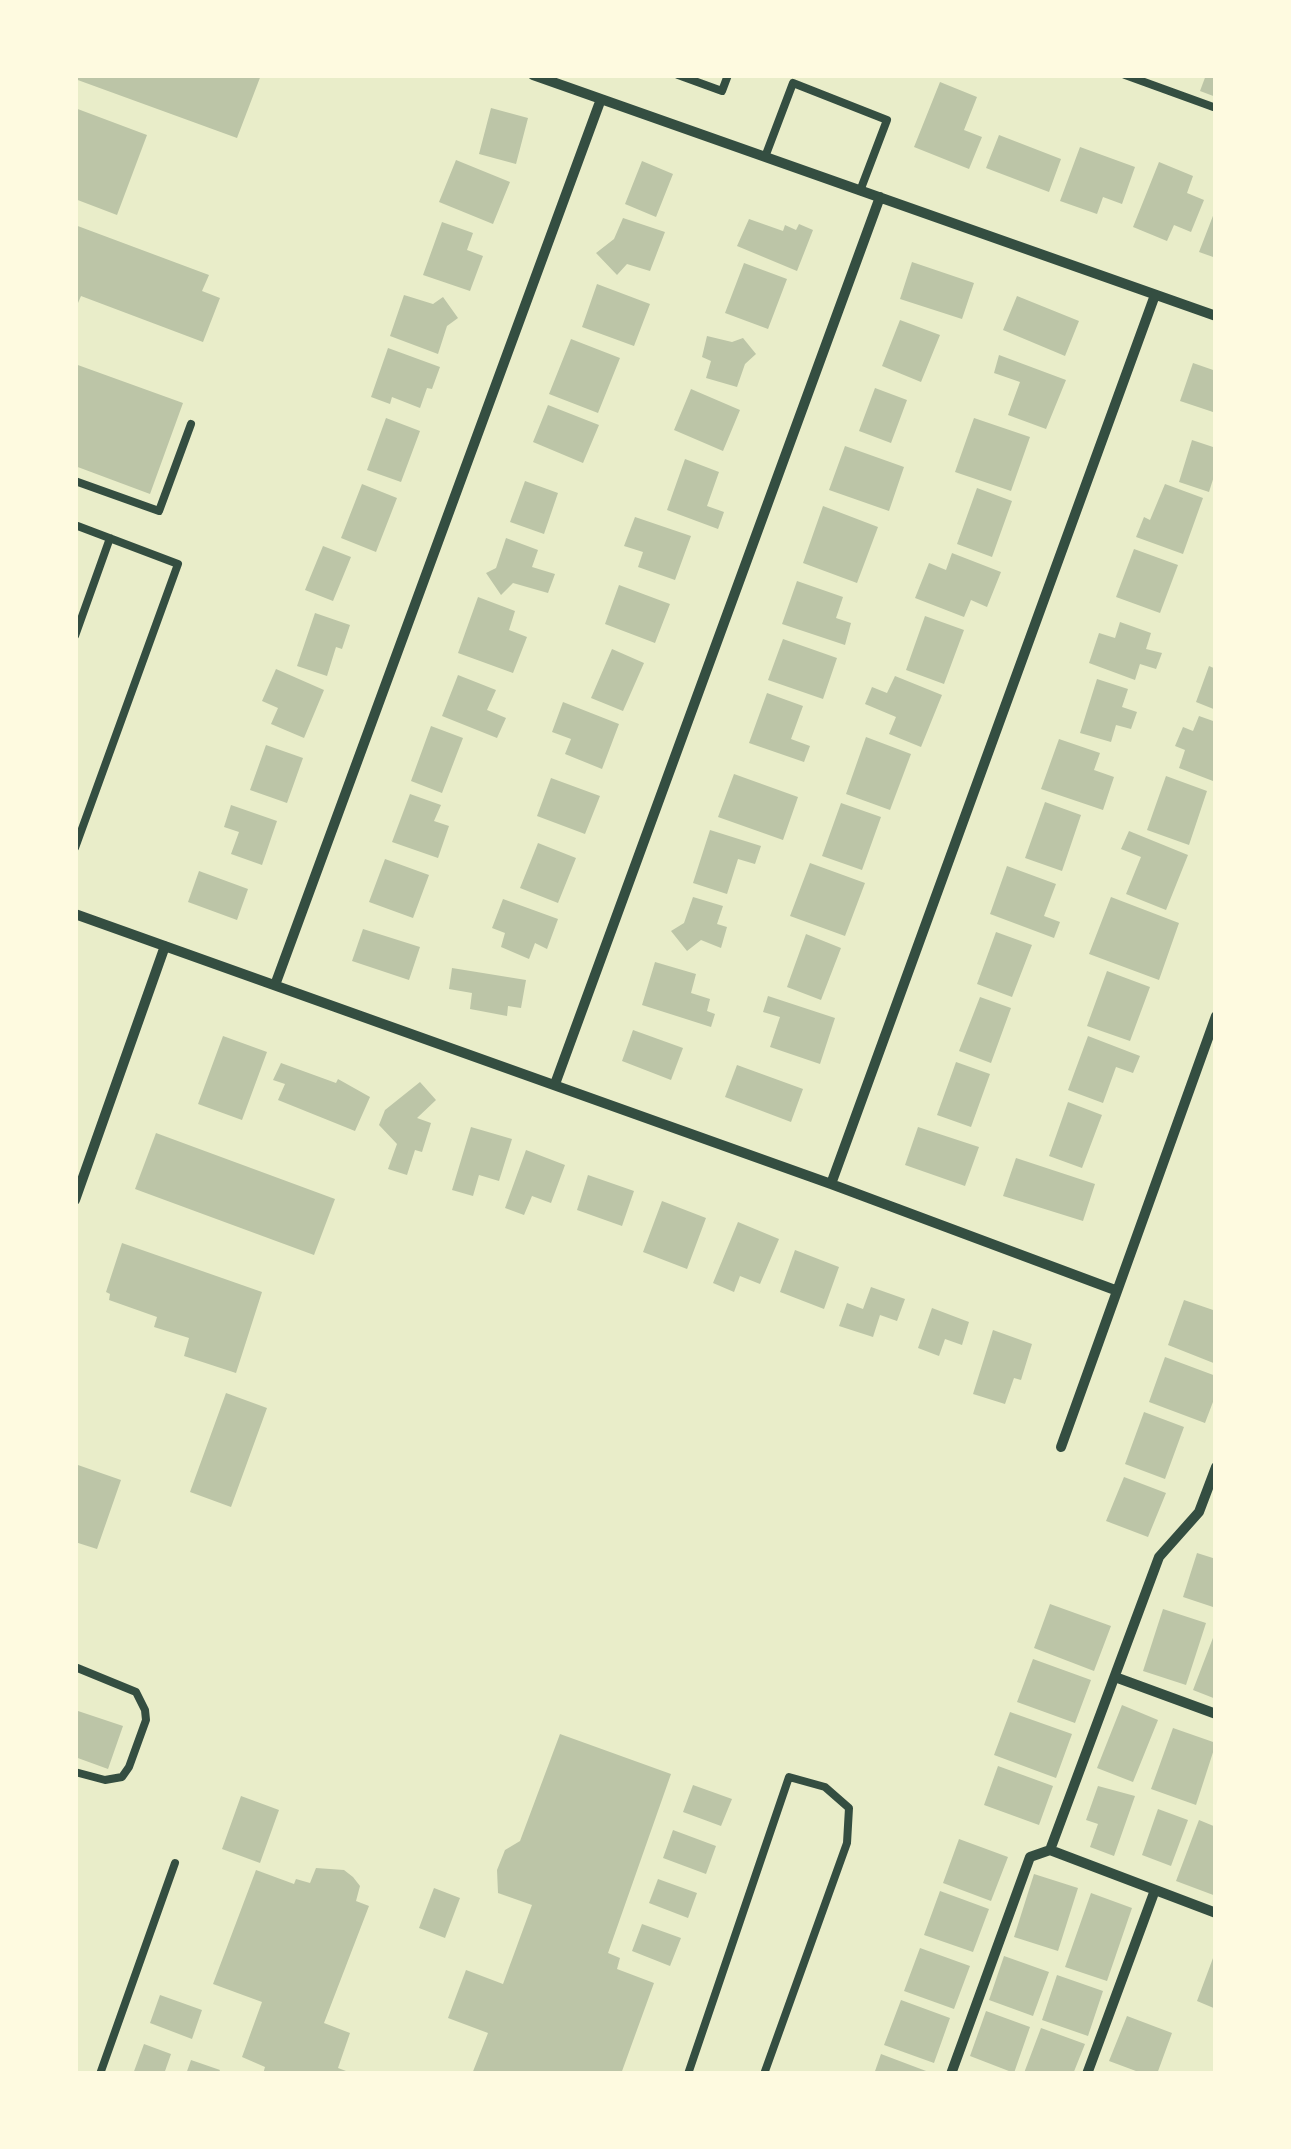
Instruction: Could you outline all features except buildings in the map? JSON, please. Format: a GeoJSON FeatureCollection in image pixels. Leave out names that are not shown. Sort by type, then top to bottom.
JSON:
{"type":"FeatureCollection","features":[{"type":"Feature","properties":{"kind":"street"},"geometry":{"type":"LineString","coordinates":[[532,75],[1216,316]]}},
{"type":"Feature","properties":{"kind":"street"},"geometry":{"type":"LineString","coordinates":[[275,984],[600,99]]}},
{"type":"Feature","properties":{"kind":"street"},"geometry":{"type":"LineString","coordinates":[[555,1084],[880,198]]}},
{"type":"Feature","properties":{"kind":"street"},"geometry":{"type":"LineString","coordinates":[[832,1184],[1155,295]]}},
{"type":"Feature","properties":{"kind":"street"},"geometry":{"type":"LineString","coordinates":[[75,914],[832,1184],[1115,1290]]}},
{"type":"Feature","properties":{"kind":"street"},"geometry":{"type":"LineString","coordinates":[[75,1200],[78,1182],[165,946]]}},
{"type":"Feature","properties":{"kind":"street"},"geometry":{"type":"LineString","coordinates":[[1061,1448],[1216,1016]]}},
{"type":"Feature","properties":{"kind":"street"},"geometry":{"type":"LineString","coordinates":[[1050,1850],[1159,1557],[1199,1512],[1216,1467]]}},
{"type":"Feature","properties":{"kind":"street"},"geometry":{"type":"LineString","coordinates":[[1115,1677],[1216,1714]]}},
{"type":"Feature","properties":{"kind":"street"},"geometry":{"type":"LineString","coordinates":[[951,2074],[1030,1857],[1050,1850],[1216,1913]]}},
{"type":"Feature","properties":{"kind":"street"},"geometry":{"type":"LineString","coordinates":[[1087,2074],[1155,1890]]}},
{"type":"Feature","properties":{"kind":"lane"},"geometry":{"type":"LineString","coordinates":[[678,75],[722,91],[728,75]]}},
{"type":"Feature","properties":{"kind":"lane"},"geometry":{"type":"LineString","coordinates":[[1125,75],[1216,108]]}},
{"type":"Feature","properties":{"kind":"lane"},"geometry":{"type":"LineString","coordinates":[[765,157],[793,83],[888,120],[860,190]]}},
{"type":"Feature","properties":{"kind":"lane"},"geometry":{"type":"LineString","coordinates":[[75,481],[159,511],[191,424]]}},
{"type":"Feature","properties":{"kind":"lane"},"geometry":{"type":"LineString","coordinates":[[75,525],[178,564],[75,848]]}},
{"type":"Feature","properties":{"kind":"lane"},"geometry":{"type":"LineString","coordinates":[[75,636],[110,538]]}},
{"type":"Feature","properties":{"kind":"lane"},"geometry":{"type":"LineString","coordinates":[[75,1667],[136,1692],[146,1710],[146,1720],[122,1777],[105,1780],[75,1772]]}},
{"type":"Feature","properties":{"kind":"lane"},"geometry":{"type":"LineString","coordinates":[[688,2074],[789,1778],[826,1787],[848,1808],[847,1843],[764,2074]]}},
{"type":"Feature","properties":{"kind":"lane"},"geometry":{"type":"LineString","coordinates":[[100,2074],[175,1862]]}}]}
